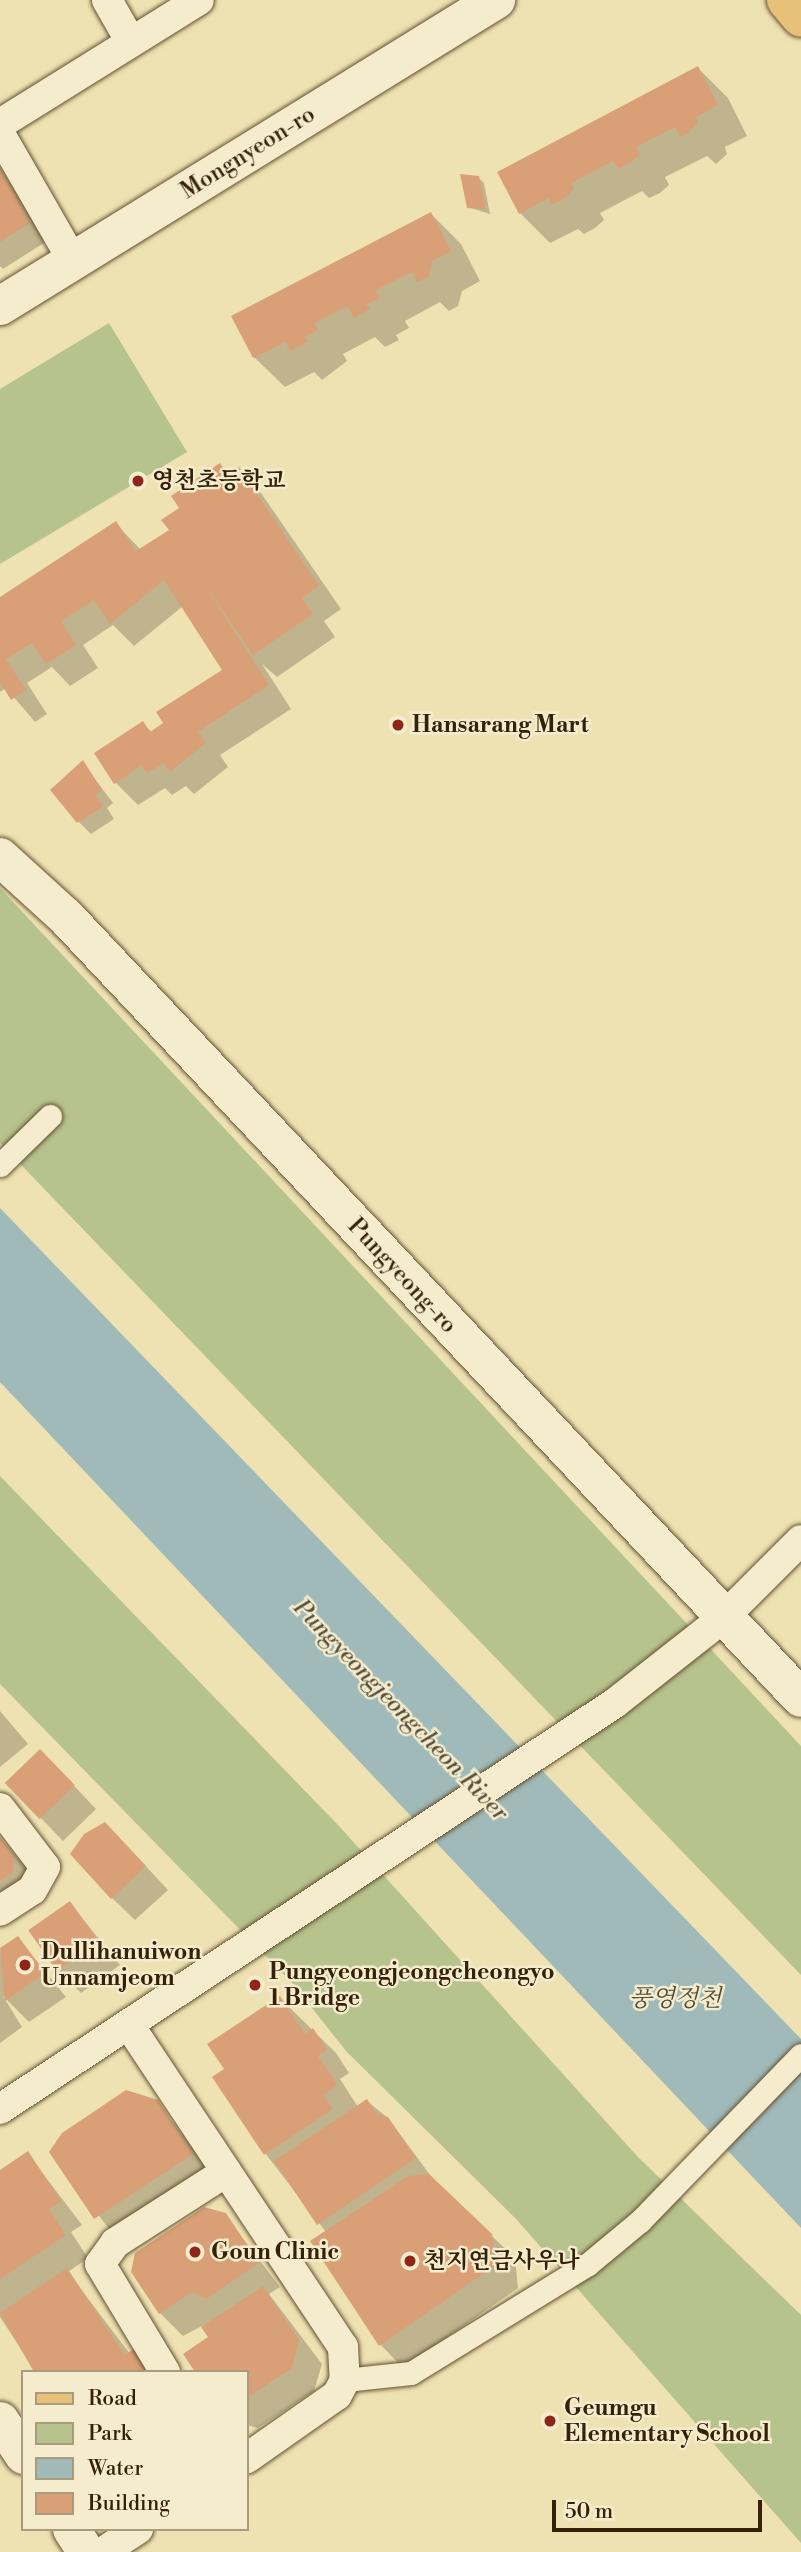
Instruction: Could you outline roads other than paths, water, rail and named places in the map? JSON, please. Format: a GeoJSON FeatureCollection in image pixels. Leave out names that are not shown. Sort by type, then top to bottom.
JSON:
{"type":"FeatureCollection","features":[{"type":"Feature","properties":{"kind":"main road"},"geometry":{"type":"LineString","coordinates":[[786,0],[801,18]]}},
{"type":"Feature","properties":{"kind":"main road","name":"Mongnyeon-ro"},"geometry":{"type":"LineString","coordinates":[[0,306],[482,4]]}},
{"type":"Feature","properties":{"kind":"main road","name":"Pungyeong-ro"},"geometry":{"type":"LineString","coordinates":[[0,857],[66,917],[801,1698]]}},
{"type":"Feature","properties":{"kind":"street"},"geometry":{"type":"LineString","coordinates":[[107,0],[131,42]]}},
{"type":"Feature","properties":{"kind":"street"},"geometry":{"type":"LineString","coordinates":[[0,124],[199,0]]}},
{"type":"Feature","properties":{"kind":"street"},"geometry":{"type":"LineString","coordinates":[[0,134],[73,261]]}},
{"type":"Feature","properties":{"kind":"street"},"geometry":{"type":"LineString","coordinates":[[0,1165],[50,1116]]}},
{"type":"Feature","properties":{"kind":"street"},"geometry":{"type":"LineString","coordinates":[[0,2109],[340,1888],[615,1703],[723,1618],[801,1540]]}},
{"type":"Feature","properties":{"kind":"street"},"geometry":{"type":"LineString","coordinates":[[0,1808],[45,1867],[32,1890],[0,1911]]}},
{"type":"Feature","properties":{"kind":"street"},"geometry":{"type":"LineString","coordinates":[[129,2025],[343,2347],[345,2380],[323,2409],[248,2457]]}},
{"type":"Feature","properties":{"kind":"street"},"geometry":{"type":"LineString","coordinates":[[345,2380],[411,2373],[570,2276],[640,2221],[801,2055]]}},
{"type":"Feature","properties":{"kind":"street"},"geometry":{"type":"LineString","coordinates":[[164,2370],[100,2264],[115,2243],[226,2172]]}},
{"type":"Feature","properties":{"kind":"street"},"geometry":{"type":"LineString","coordinates":[[0,2420],[21,2452]]}},
{"type":"Feature","properties":{"kind":"street"},"geometry":{"type":"LineString","coordinates":[[72,2531],[86,2552]]}},
{"type":"Feature","properties":{"kind":"street"},"geometry":{"type":"LineString","coordinates":[[103,2552],[135,2531]]}},
{"type":"Feature","properties":{"kind":"water"},"geometry":{"type":"Polygon","coordinates":[[[0,1208],[801,2039],[801,2228],[0,1382],[0,1208]]]}},
{"type":"Feature","properties":{"kind":"place","name":"영천초등학교"},"geometry":{"type":"Point","coordinates":[138,481]}},
{"type":"Feature","properties":{"kind":"place","name":"Hansarang Mart"},"geometry":{"type":"Point","coordinates":[398,725]}},
{"type":"Feature","properties":{"kind":"place","name":"Dullihanuiwon Unnamjeom"},"geometry":{"type":"Point","coordinates":[25,1965]}},
{"type":"Feature","properties":{"kind":"place","name":"Pungyeongjeongcheongyo 1 Bridge"},"geometry":{"type":"Point","coordinates":[255,1985]}},
{"type":"Feature","properties":{"kind":"place","name":"Goun Clinic"},"geometry":{"type":"Point","coordinates":[195,2252]}},
{"type":"Feature","properties":{"kind":"place","name":"천지연금사우나"},"geometry":{"type":"Point","coordinates":[410,2261]}},
{"type":"Feature","properties":{"kind":"place","name":"Geumgu Elementary School"},"geometry":{"type":"Point","coordinates":[550,2421]}},
{"type":"Feature","properties":{"kind":"water label","name":"Pungyeongjeongcheon River"},"geometry":{"type":"Point","coordinates":[400,1711]}},
{"type":"Feature","properties":{"kind":"water label","name":"풍영정천"},"geometry":{"type":"Point","coordinates":[675,2000]}}]}
